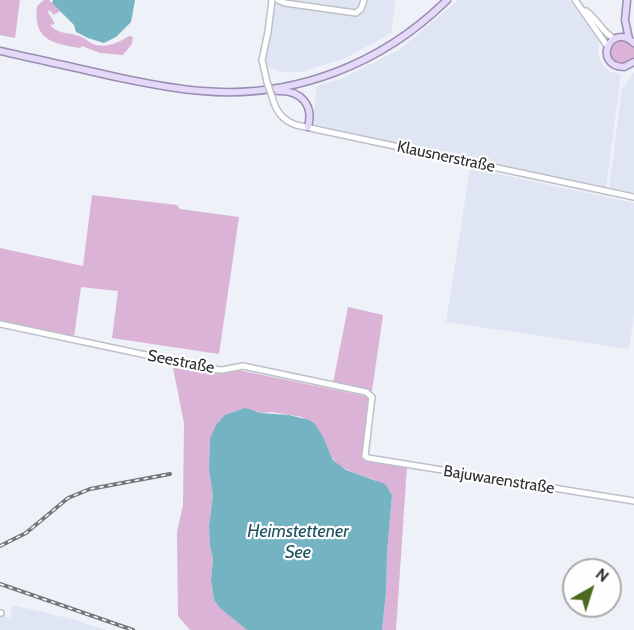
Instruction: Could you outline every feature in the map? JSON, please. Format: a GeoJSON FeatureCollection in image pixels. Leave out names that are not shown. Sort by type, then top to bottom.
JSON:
{"type":"FeatureCollection","features":[{"type":"Feature","properties":{"kind":"main road"},"geometry":{"type":"LineString","coordinates":[[0,51],[180,89],[213,92],[251,91],[303,83],[359,63],[403,37],[447,0]]}},
{"type":"Feature","properties":{"kind":"main road"},"geometry":{"type":"LineString","coordinates":[[627,0],[625,20],[617,38],[608,47],[608,59],[614,66],[624,67],[634,62]]}},
{"type":"Feature","properties":{"kind":"main road"},"geometry":{"type":"LineString","coordinates":[[625,20],[633,41]]}},
{"type":"Feature","properties":{"kind":"main road"},"geometry":{"type":"LineString","coordinates":[[617,38],[633,41]]}},
{"type":"Feature","properties":{"kind":"main road"},"geometry":{"type":"LineString","coordinates":[[251,91],[259,93],[287,91],[299,96],[310,112],[308,127]]}},
{"type":"Feature","properties":{"kind":"street"},"geometry":{"type":"LineString","coordinates":[[271,12],[272,0]]}},
{"type":"Feature","properties":{"kind":"street"},"geometry":{"type":"LineString","coordinates":[[271,12],[280,1],[356,13],[361,9],[364,0]]}},
{"type":"Feature","properties":{"kind":"street"},"geometry":{"type":"LineString","coordinates":[[575,0],[608,47]]}},
{"type":"Feature","properties":{"kind":"street"},"geometry":{"type":"LineString","coordinates":[[583,9],[593,16],[605,32],[617,38]]}},
{"type":"Feature","properties":{"kind":"street","name":"Klausnerstraße"},"geometry":{"type":"LineString","coordinates":[[271,12],[262,60],[277,112],[282,118],[308,127],[634,197]]}},
{"type":"Feature","properties":{"kind":"street","name":"Seestraße"},"geometry":{"type":"LineString","coordinates":[[0,324],[212,369],[222,370],[243,366],[366,392],[372,397],[365,456]]}},
{"type":"Feature","properties":{"kind":"street","name":"Bajuwarenstraße"},"geometry":{"type":"LineString","coordinates":[[365,456],[398,464],[634,501]]}},
{"type":"Feature","properties":{"kind":"shaded area"},"geometry":{"type":"Polygon","coordinates":[[[0,0],[20,0],[15,38],[0,35],[0,0]]]}},
{"type":"Feature","properties":{"kind":"shaded area"},"geometry":{"type":"Polygon","coordinates":[[[44,0],[49,0],[60,11],[54,15],[49,10],[48,12],[55,24],[50,25],[56,30],[78,35],[99,46],[114,44],[129,36],[133,37],[132,44],[123,55],[100,53],[82,46],[80,48],[61,44],[46,38],[38,26],[37,17],[37,6],[44,0]]]}},
{"type":"Feature","properties":{"kind":"shaded area"},"geometry":{"type":"Polygon","coordinates":[[[270,0],[396,0],[391,33],[346,58],[301,72],[283,72],[259,65],[270,0]]]}},
{"type":"Feature","properties":{"kind":"shaded area"},"geometry":{"type":"Polygon","coordinates":[[[458,0],[569,0],[599,40],[598,54],[603,66],[611,72],[621,74],[606,188],[312,124],[317,86],[343,78],[399,50],[458,0]]]}},
{"type":"Feature","properties":{"kind":"shaded area"},"geometry":{"type":"Polygon","coordinates":[[[622,39],[631,43],[635,52],[631,61],[622,65],[613,61],[609,52],[613,43],[622,39]]]}},
{"type":"Feature","properties":{"kind":"shaded area"},"geometry":{"type":"Polygon","coordinates":[[[634,72],[634,193],[609,188],[622,89],[634,72]]]}},
{"type":"Feature","properties":{"kind":"shaded area"},"geometry":{"type":"Polygon","coordinates":[[[470,168],[634,203],[634,315],[629,349],[446,322],[470,168]]]}},
{"type":"Feature","properties":{"kind":"shaded area"},"geometry":{"type":"Polygon","coordinates":[[[92,195],[177,205],[180,209],[239,217],[219,354],[112,338],[118,291],[81,287],[74,337],[0,321],[0,248],[83,266],[92,195]]]}},
{"type":"Feature","properties":{"kind":"shaded area"},"geometry":{"type":"Polygon","coordinates":[[[348,307],[383,315],[372,391],[333,383],[348,307]]]}},
{"type":"Feature","properties":{"kind":"shaded area"},"geometry":{"type":"Polygon","coordinates":[[[173,368],[222,374],[233,369],[370,397],[364,458],[407,466],[396,630],[382,630],[392,495],[379,482],[351,472],[335,462],[302,417],[257,411],[235,411],[220,420],[210,438],[209,469],[213,496],[209,525],[214,600],[247,630],[190,630],[178,616],[177,532],[183,505],[184,423],[173,368]]]}},
{"type":"Feature","properties":{"kind":"shaded area"},"geometry":{"type":"Polygon","coordinates":[[[13,605],[106,630],[0,630],[0,615],[10,618],[13,605]]]}},
{"type":"Feature","properties":{"kind":"water"},"geometry":{"type":"Polygon","coordinates":[[[53,0],[135,0],[131,22],[116,37],[104,43],[76,32],[74,25],[52,3],[53,0]]]}},
{"type":"Feature","properties":{"kind":"water","name":"Heimstettener See"},"geometry":{"type":"Polygon","coordinates":[[[245,408],[261,413],[289,415],[309,420],[315,424],[323,437],[333,460],[346,470],[385,484],[392,495],[382,630],[247,630],[220,608],[214,600],[209,525],[213,496],[209,469],[210,438],[216,425],[225,415],[245,408]]]}},
{"type":"Feature","properties":{"kind":"railway"},"geometry":{"type":"LineString","coordinates":[[0,546],[26,533],[68,498],[90,489],[170,474]]}},
{"type":"Feature","properties":{"kind":"railway"},"geometry":{"type":"LineString","coordinates":[[0,584],[133,630]]}}]}
